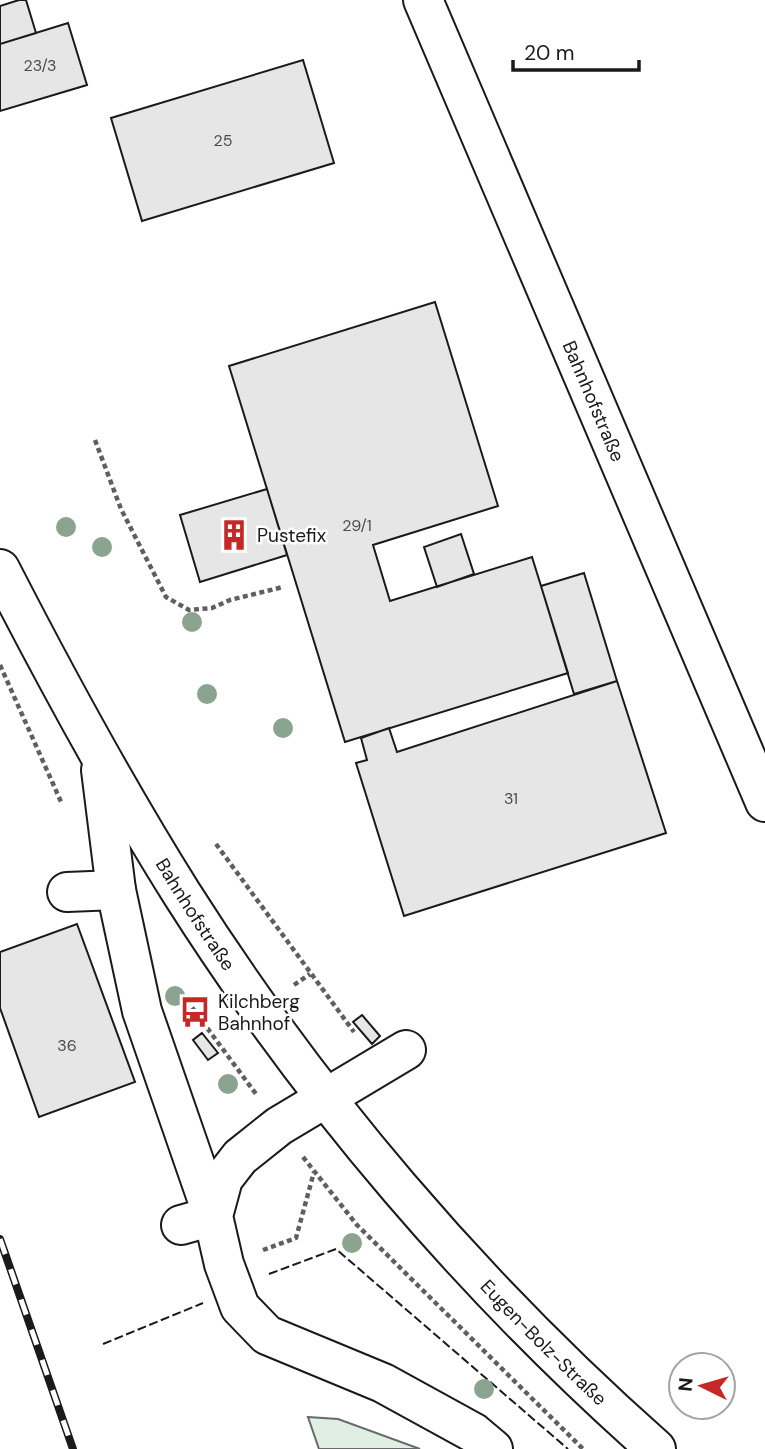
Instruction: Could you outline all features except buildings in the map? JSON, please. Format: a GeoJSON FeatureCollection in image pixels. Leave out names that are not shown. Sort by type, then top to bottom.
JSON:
{"type":"FeatureCollection","features":[{"type":"Feature","properties":{"kind":"street","name":"Bahnhofstraße"},"geometry":{"type":"LineString","coordinates":[[424,0],[765,802]]}},
{"type":"Feature","properties":{"kind":"street","name":"Bahnhofstraße"},"geometry":{"type":"LineString","coordinates":[[0,569],[99,754],[183,895],[260,1009],[327,1097],[436,1230]]}},
{"type":"Feature","properties":{"kind":"street"},"geometry":{"type":"LineString","coordinates":[[99,754],[116,890],[142,1011],[197,1220],[224,1264],[240,1307],[267,1335],[383,1383],[474,1433],[494,1449]]}},
{"type":"Feature","properties":{"kind":"street"},"geometry":{"type":"LineString","coordinates":[[67,892],[116,890]]}},
{"type":"Feature","properties":{"kind":"street"},"geometry":{"type":"LineString","coordinates":[[197,1220],[240,1157],[279,1126],[393,1058]]}},
{"type":"Feature","properties":{"kind":"street","name":"Eugen-Bolz-Straße"},"geometry":{"type":"LineString","coordinates":[[436,1230],[540,1341],[656,1449]]}},
{"type":"Feature","properties":{"kind":"path"},"geometry":{"type":"LineString","coordinates":[[95,440],[121,509],[166,597],[189,610],[212,608],[230,600],[283,587]]}},
{"type":"Feature","properties":{"kind":"path"},"geometry":{"type":"LineString","coordinates":[[216,844],[393,1058]]}},
{"type":"Feature","properties":{"kind":"path"},"geometry":{"type":"LineString","coordinates":[[279,1126],[357,1225],[583,1449]]}},
{"type":"Feature","properties":{"kind":"path"},"geometry":{"type":"LineString","coordinates":[[224,1264],[296,1238],[314,1171]]}},
{"type":"Feature","properties":{"kind":"green space"},"geometry":{"type":"Polygon","coordinates":[[[308,1417],[338,1419],[420,1449],[319,1449],[308,1417]]]}},
{"type":"Feature","properties":{"kind":"railway"},"geometry":{"type":"LineString","coordinates":[[0,1239],[73,1449]]}},
{"type":"Feature","properties":{"kind":"fence"},"geometry":{"type":"LineString","coordinates":[[269,1274],[336,1249],[568,1449]]}},
{"type":"Feature","properties":{"kind":"fence"},"geometry":{"type":"LineString","coordinates":[[103,1344],[203,1303]]}},
{"type":"Feature","properties":{"kind":"place","name":"Pustefix"},"geometry":{"type":"Point","coordinates":[234,535]}},
{"type":"Feature","properties":{"kind":"place","name":"Kilchberg Bahnhof"},"geometry":{"type":"Point","coordinates":[195,1012]}}]}
